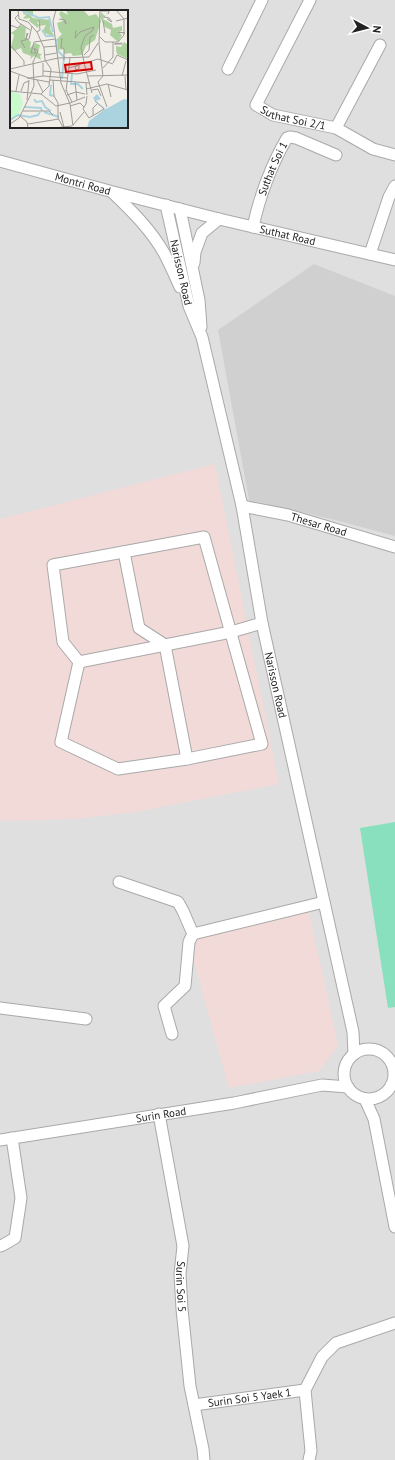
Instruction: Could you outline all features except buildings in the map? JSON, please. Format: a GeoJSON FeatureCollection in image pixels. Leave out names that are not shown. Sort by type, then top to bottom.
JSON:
{"type":"FeatureCollection","features":[{"type":"Feature","properties":{"kind":"street"},"geometry":{"type":"LineString","coordinates":[[228,68],[262,0]]}},
{"type":"Feature","properties":{"kind":"street","name":"Suthat Soi 2/1"},"geometry":{"type":"LineString","coordinates":[[310,0],[256,105],[274,115],[336,128],[373,149],[395,156]]}},
{"type":"Feature","properties":{"kind":"street"},"geometry":{"type":"LineString","coordinates":[[336,128],[380,46]]}},
{"type":"Feature","properties":{"kind":"street","name":"Suthat Soi 1"},"geometry":{"type":"LineString","coordinates":[[253,227],[260,197],[287,138],[296,138],[336,155]]}},
{"type":"Feature","properties":{"kind":"street","name":"Montri Road"},"geometry":{"type":"LineString","coordinates":[[0,161],[113,192],[180,208]]}},
{"type":"Feature","properties":{"kind":"street"},"geometry":{"type":"LineString","coordinates":[[370,254],[389,197],[395,186]]}},
{"type":"Feature","properties":{"kind":"street"},"geometry":{"type":"LineString","coordinates":[[113,192],[136,214],[164,252],[189,306]]}},
{"type":"Feature","properties":{"kind":"street","name":"Narisson Road"},"geometry":{"type":"LineString","coordinates":[[166,205],[189,306],[202,337]]}},
{"type":"Feature","properties":{"kind":"street","name":"Suthat Road"},"geometry":{"type":"LineString","coordinates":[[180,208],[219,219],[395,260]]}},
{"type":"Feature","properties":{"kind":"street","name":"Narisson Road"},"geometry":{"type":"LineString","coordinates":[[180,208],[199,300],[202,337],[242,506],[262,623],[353,1032],[354,1054]]}},
{"type":"Feature","properties":{"kind":"street"},"geometry":{"type":"LineString","coordinates":[[193,271],[195,252],[202,233],[219,219]]}},
{"type":"Feature","properties":{"kind":"street","name":"Thesar Road"},"geometry":{"type":"LineString","coordinates":[[242,506],[288,516],[395,547]]}},
{"type":"Feature","properties":{"kind":"street"},"geometry":{"type":"LineString","coordinates":[[204,537],[262,744],[187,759],[118,769],[61,742],[79,662],[63,642],[53,565],[204,537]]}},
{"type":"Feature","properties":{"kind":"street"},"geometry":{"type":"LineString","coordinates":[[124,552],[139,628],[165,645],[187,759]]}},
{"type":"Feature","properties":{"kind":"street"},"geometry":{"type":"LineString","coordinates":[[79,662],[231,632],[262,623]]}},
{"type":"Feature","properties":{"kind":"street"},"geometry":{"type":"LineString","coordinates":[[119,882],[178,902],[184,911],[193,934],[189,942],[185,986],[164,1006],[172,1034]]}},
{"type":"Feature","properties":{"kind":"street"},"geometry":{"type":"LineString","coordinates":[[193,934],[324,902]]}},
{"type":"Feature","properties":{"kind":"street"},"geometry":{"type":"LineString","coordinates":[[0,1008],[86,1019]]}},
{"type":"Feature","properties":{"kind":"street","name":"Narisson Road"},"geometry":{"type":"LineString","coordinates":[[353,1032],[367,1049]]}},
{"type":"Feature","properties":{"kind":"street"},"geometry":{"type":"LineString","coordinates":[[367,1049],[375,1050],[382,1052],[393,1063],[394,1078],[391,1086],[380,1097],[372,1099],[358,1096],[348,1087],[344,1073],[349,1060],[354,1054],[367,1049]]}},
{"type":"Feature","properties":{"kind":"street","name":"Surin Road"},"geometry":{"type":"LineString","coordinates":[[322,1085],[344,1073]]}},
{"type":"Feature","properties":{"kind":"street","name":"Surin Road"},"geometry":{"type":"LineString","coordinates":[[0,1140],[234,1103],[322,1085],[348,1087]]}},
{"type":"Feature","properties":{"kind":"street"},"geometry":{"type":"LineString","coordinates":[[374,1118],[380,1097]]}},
{"type":"Feature","properties":{"kind":"street"},"geometry":{"type":"LineString","coordinates":[[365,1098],[374,1118],[395,1227]]}},
{"type":"Feature","properties":{"kind":"street","name":"Surin Soi 5"},"geometry":{"type":"LineString","coordinates":[[159,1114],[183,1246],[180,1274],[182,1309],[190,1386],[204,1460]]}},
{"type":"Feature","properties":{"kind":"street"},"geometry":{"type":"LineString","coordinates":[[0,1246],[15,1238],[21,1198],[12,1138]]}},
{"type":"Feature","properties":{"kind":"street"},"geometry":{"type":"LineString","coordinates":[[309,1460],[311,1451],[305,1390],[322,1357],[336,1343],[395,1324]]}},
{"type":"Feature","properties":{"kind":"street","name":"Surin Soi 5 Yaek 1"},"geometry":{"type":"LineString","coordinates":[[194,1406],[305,1390]]}},
{"type":"Feature","properties":{"kind":"shaded area"},"geometry":{"type":"Polygon","coordinates":[[[0,0],[395,0],[395,1460],[0,1460],[0,0]]]}},
{"type":"Feature","properties":{"kind":"shaded area"},"geometry":{"type":"Polygon","coordinates":[[[314,264],[395,296],[395,536],[249,500],[218,330],[314,264]]]}},
{"type":"Feature","properties":{"kind":"shaded area"},"geometry":{"type":"Polygon","coordinates":[[[215,464],[279,784],[135,812],[77,819],[0,821],[0,519],[215,464]]]}},
{"type":"Feature","properties":{"kind":"shaded area"},"geometry":{"type":"Polygon","coordinates":[[[308,908],[338,1045],[319,1071],[229,1088],[194,962],[196,940],[213,932],[308,908]]]}},
{"type":"Feature","properties":{"kind":"green space"},"geometry":{"type":"Polygon","coordinates":[[[395,822],[395,1007],[388,1008],[360,828],[395,822]]]}}]}
